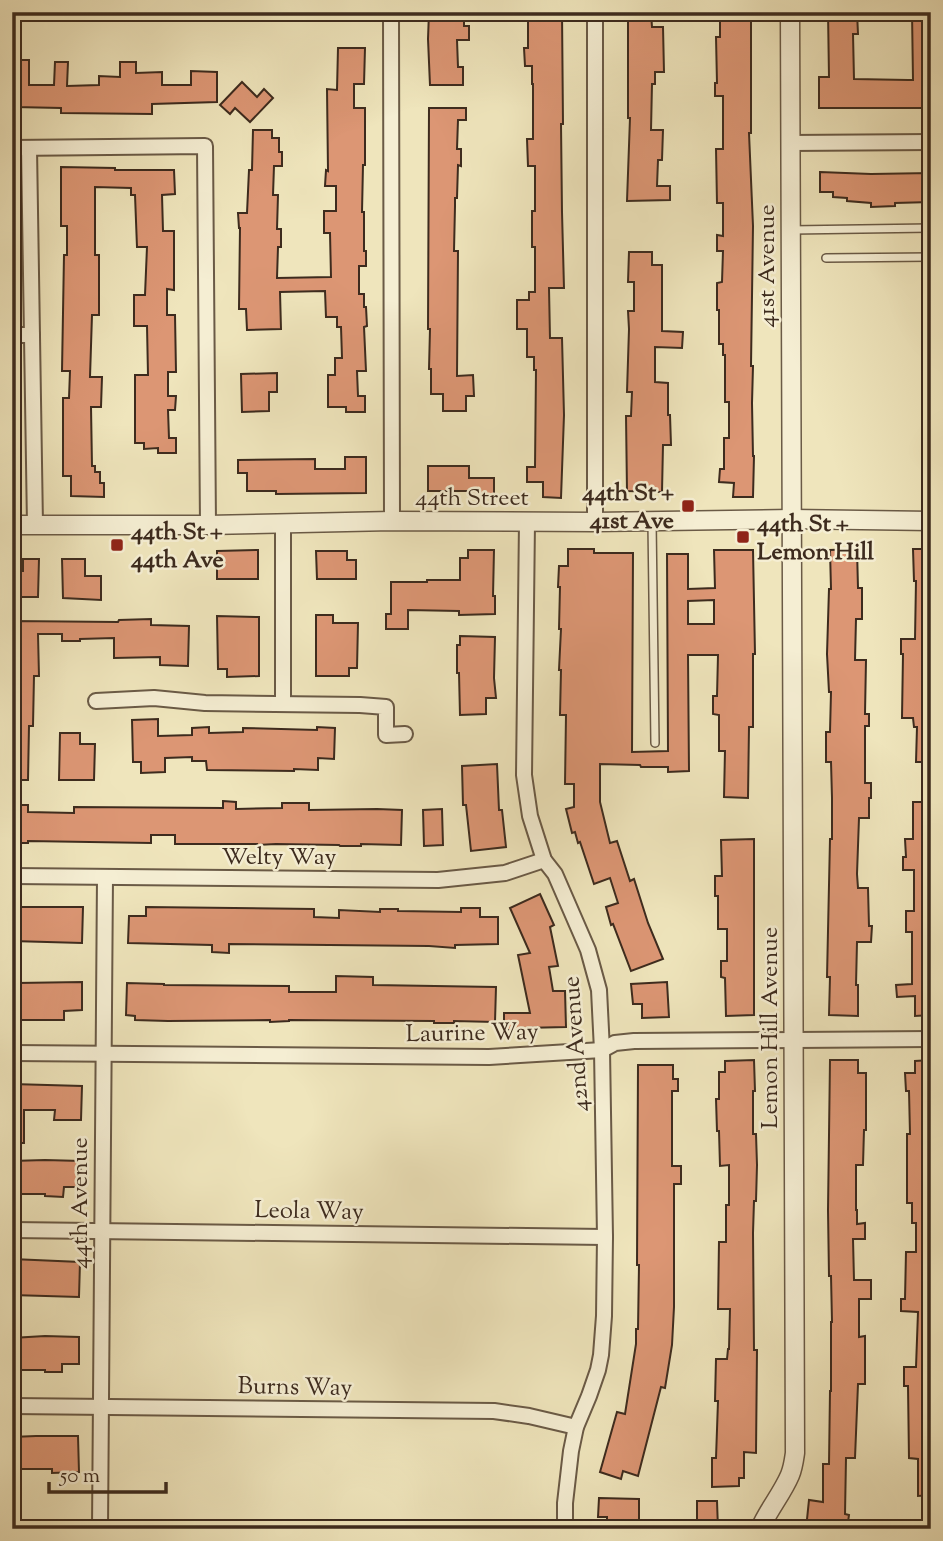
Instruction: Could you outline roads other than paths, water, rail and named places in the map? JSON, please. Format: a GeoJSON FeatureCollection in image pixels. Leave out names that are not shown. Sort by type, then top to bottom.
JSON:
{"type":"FeatureCollection","features":[{"type":"Feature","properties":{"kind":"street"},"geometry":{"type":"LineString","coordinates":[[391,12],[392,521]]}},
{"type":"Feature","properties":{"kind":"street"},"geometry":{"type":"LineString","coordinates":[[595,12],[596,522]]}},
{"type":"Feature","properties":{"kind":"street","name":"41st Avenue"},"geometry":{"type":"LineString","coordinates":[[790,12],[792,519]]}},
{"type":"Feature","properties":{"kind":"street"},"geometry":{"type":"LineString","coordinates":[[790,143],[931,142]]}},
{"type":"Feature","properties":{"kind":"street"},"geometry":{"type":"LineString","coordinates":[[12,148],[205,146],[208,525]]}},
{"type":"Feature","properties":{"kind":"street"},"geometry":{"type":"LineString","coordinates":[[29,148],[34,526]]}},
{"type":"Feature","properties":{"kind":"street"},"geometry":{"type":"LineString","coordinates":[[12,335],[32,335]]}},
{"type":"Feature","properties":{"kind":"street","name":"44th Street"},"geometry":{"type":"LineString","coordinates":[[12,525],[792,519],[931,521]]}},
{"type":"Feature","properties":{"kind":"street","name":"Lemon Hill Avenue"},"geometry":{"type":"LineString","coordinates":[[760,1529],[767,1513],[782,1492],[791,1472],[795,1453],[792,519]]}},
{"type":"Feature","properties":{"kind":"street","name":"42nd Avenue"},"geometry":{"type":"LineString","coordinates":[[527,522],[524,775],[530,816],[544,860],[555,874],[588,950],[599,990],[602,1050],[605,1237],[601,1355],[589,1396],[576,1427],[567,1472],[565,1529]]}},
{"type":"Feature","properties":{"kind":"street"},"geometry":{"type":"LineString","coordinates":[[283,524],[284,704]]}},
{"type":"Feature","properties":{"kind":"street"},"geometry":{"type":"LineString","coordinates":[[96,701],[154,698],[205,703],[386,707],[386,735],[405,734]]}},
{"type":"Feature","properties":{"kind":"street","name":"Welty Way"},"geometry":{"type":"LineString","coordinates":[[12,876],[438,880],[505,873],[544,860]]}},
{"type":"Feature","properties":{"kind":"street","name":"44th Avenue"},"geometry":{"type":"LineString","coordinates":[[100,1529],[105,877]]}},
{"type":"Feature","properties":{"kind":"street","name":"Laurine Way"},"geometry":{"type":"LineString","coordinates":[[12,1053],[489,1057],[602,1050],[615,1043],[634,1041],[931,1040]]}},
{"type":"Feature","properties":{"kind":"street","name":"Leola Way"},"geometry":{"type":"LineString","coordinates":[[12,1230],[605,1237]]}},
{"type":"Feature","properties":{"kind":"street","name":"Burns Way"},"geometry":{"type":"LineString","coordinates":[[12,1406],[494,1411],[576,1427]]}},
{"type":"Feature","properties":{"kind":"lane"},"geometry":{"type":"LineString","coordinates":[[791,230],[931,228]]}},
{"type":"Feature","properties":{"kind":"lane"},"geometry":{"type":"LineString","coordinates":[[826,258],[931,257]]}},
{"type":"Feature","properties":{"kind":"lane"},"geometry":{"type":"LineString","coordinates":[[652,522],[655,743]]}},
{"type":"Feature","properties":{"kind":"place","name":"44th St + 41st Ave"},"geometry":{"type":"Point","coordinates":[688,506]}},
{"type":"Feature","properties":{"kind":"place","name":"44th St + Lemon Hill"},"geometry":{"type":"Point","coordinates":[743,537]}},
{"type":"Feature","properties":{"kind":"place","name":"44th St + 44th Ave"},"geometry":{"type":"Point","coordinates":[117,545]}}]}
